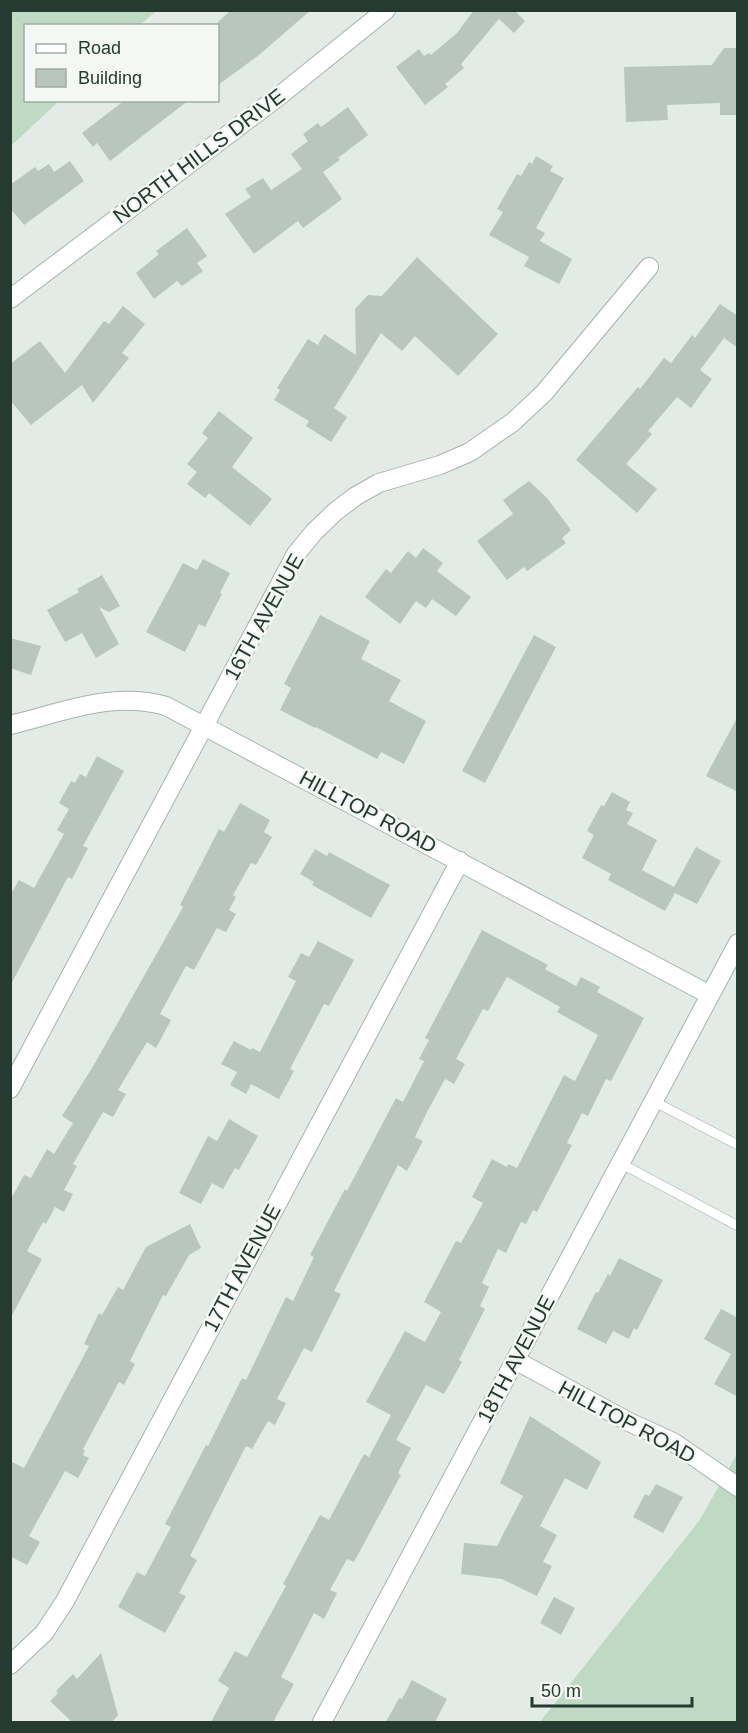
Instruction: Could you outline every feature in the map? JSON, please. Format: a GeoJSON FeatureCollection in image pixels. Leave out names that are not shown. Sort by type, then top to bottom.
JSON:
{"type":"FeatureCollection","features":[{"type":"Feature","properties":{"kind":"street","name":"NORTH HILLS DRIVE"},"geometry":{"type":"LineString","coordinates":[[10,299],[278,97],[386,10]]}},
{"type":"Feature","properties":{"kind":"street","name":"16TH AVENUE"},"geometry":{"type":"LineString","coordinates":[[11,1088],[296,554],[336,510],[379,483],[440,465],[470,452],[513,422],[544,393],[649,267]]}},
{"type":"Feature","properties":{"kind":"street","name":"HILLTOP ROAD"},"geometry":{"type":"LineString","coordinates":[[10,725],[105,701],[126,699],[166,706],[710,995]]}},
{"type":"Feature","properties":{"kind":"street","name":"17TH AVENUE"},"geometry":{"type":"LineString","coordinates":[[10,1665],[44,1634],[65,1601],[460,861]]}},
{"type":"Feature","properties":{"kind":"street","name":"18TH AVENUE"},"geometry":{"type":"LineString","coordinates":[[322,1722],[738,943]]}},
{"type":"Feature","properties":{"kind":"street","name":"HILLTOP ROAD"},"geometry":{"type":"LineString","coordinates":[[515,1360],[629,1422],[674,1442],[738,1487]]}},
{"type":"Feature","properties":{"kind":"lane"},"geometry":{"type":"LineString","coordinates":[[653,1101],[738,1145]]}},
{"type":"Feature","properties":{"kind":"lane"},"geometry":{"type":"LineString","coordinates":[[620,1163],[738,1226]]}},
{"type":"Feature","properties":{"kind":"green space"},"geometry":{"type":"Polygon","coordinates":[[[11,10],[156,10],[141,24],[24,24],[24,102],[58,102],[11,146],[11,10]]]}},
{"type":"Feature","properties":{"kind":"green space"},"geometry":{"type":"Polygon","coordinates":[[[737,1454],[737,1722],[540,1722],[699,1521],[737,1454]]]}},
{"type":"Feature","properties":{"kind":"building"},"geometry":{"type":"Polygon","coordinates":[[[231,10],[311,10],[259,55],[219,84],[218,22],[231,10]]]}},
{"type":"Feature","properties":{"kind":"building"},"geometry":{"type":"Polygon","coordinates":[[[474,10],[514,10],[525,21],[514,33],[499,19],[461,64],[464,68],[445,84],[448,87],[425,105],[396,67],[419,49],[424,56],[429,53],[431,55],[457,33],[474,10]]]}},
{"type":"Feature","properties":{"kind":"building"},"geometry":{"type":"Polygon","coordinates":[[[724,48],[738,48],[738,115],[720,115],[720,103],[667,105],[668,120],[626,122],[624,67],[712,65],[724,48]]]}},
{"type":"Feature","properties":{"kind":"building"},"geometry":{"type":"Polygon","coordinates":[[[122,102],[186,102],[110,161],[97,143],[93,147],[82,133],[122,102]]]}},
{"type":"Feature","properties":{"kind":"building"},"geometry":{"type":"Polygon","coordinates":[[[348,107],[368,135],[323,172],[342,199],[303,228],[298,221],[254,254],[225,214],[251,197],[245,189],[263,178],[271,190],[302,169],[291,154],[308,141],[303,134],[318,123],[321,127],[348,107]]]}},
{"type":"Feature","properties":{"kind":"building"},"geometry":{"type":"Polygon","coordinates":[[[536,156],[553,166],[550,171],[564,178],[536,228],[545,233],[540,241],[572,259],[559,284],[524,266],[529,257],[489,235],[503,212],[497,209],[517,174],[521,176],[529,162],[532,164],[536,156]]]}},
{"type":"Feature","properties":{"kind":"building"},"geometry":{"type":"Polygon","coordinates":[[[70,161],[84,181],[24,225],[10,208],[10,185],[35,167],[38,171],[49,164],[54,172],[70,161]]]}},
{"type":"Feature","properties":{"kind":"building"},"geometry":{"type":"Polygon","coordinates":[[[187,228],[207,256],[197,263],[203,271],[182,286],[177,281],[154,299],[136,273],[159,254],[156,251],[187,228]]]}},
{"type":"Feature","properties":{"kind":"building"},"geometry":{"type":"Polygon","coordinates":[[[417,257],[498,334],[458,376],[415,336],[402,351],[381,333],[334,408],[347,417],[331,442],[306,426],[309,421],[274,400],[280,390],[277,388],[308,339],[318,345],[324,334],[356,355],[355,309],[368,295],[382,296],[417,257]]]}},
{"type":"Feature","properties":{"kind":"building"},"geometry":{"type":"Polygon","coordinates":[[[720,304],[738,316],[738,348],[724,338],[700,370],[712,379],[691,408],[677,397],[648,431],[652,434],[626,464],[657,489],[637,513],[576,460],[638,387],[640,389],[664,358],[671,363],[692,335],[695,338],[720,304]]]}},
{"type":"Feature","properties":{"kind":"building"},"geometry":{"type":"Polygon","coordinates":[[[123,306],[145,324],[122,353],[129,358],[93,403],[82,385],[31,425],[10,400],[10,364],[40,341],[65,373],[104,321],[109,324],[123,306]]]}},
{"type":"Feature","properties":{"kind":"building"},"geometry":{"type":"Polygon","coordinates":[[[219,411],[253,438],[232,467],[272,499],[250,526],[209,493],[205,498],[187,484],[197,472],[187,464],[208,438],[202,433],[219,411]]]}},
{"type":"Feature","properties":{"kind":"building"},"geometry":{"type":"Polygon","coordinates":[[[529,481],[547,498],[571,530],[562,538],[566,543],[527,571],[524,567],[507,580],[477,541],[513,514],[503,500],[529,481]]]}},
{"type":"Feature","properties":{"kind":"building"},"geometry":{"type":"Polygon","coordinates":[[[423,548],[443,563],[437,571],[471,597],[456,616],[432,599],[426,608],[416,601],[400,624],[365,597],[386,569],[391,573],[408,551],[416,558],[423,548]]]}},
{"type":"Feature","properties":{"kind":"building"},"geometry":{"type":"Polygon","coordinates":[[[203,559],[230,573],[205,627],[199,624],[185,652],[146,632],[183,563],[197,570],[203,559]]]}},
{"type":"Feature","properties":{"kind":"building"},"geometry":{"type":"Polygon","coordinates":[[[102,575],[120,606],[109,612],[99,607],[119,644],[96,658],[82,633],[65,642],[47,610],[79,592],[77,589],[102,575]]]}},
{"type":"Feature","properties":{"kind":"building"},"geometry":{"type":"Polygon","coordinates":[[[320,615],[370,641],[361,659],[401,680],[389,701],[426,721],[404,764],[381,752],[377,759],[280,710],[291,688],[284,684],[320,615]]]}},
{"type":"Feature","properties":{"kind":"building"},"geometry":{"type":"Polygon","coordinates":[[[534,635],[556,647],[485,783],[462,771],[534,635]]]}},
{"type":"Feature","properties":{"kind":"building"},"geometry":{"type":"Polygon","coordinates":[[[10,638],[41,646],[31,675],[10,668],[10,638]]]}},
{"type":"Feature","properties":{"kind":"building"},"geometry":{"type":"Polygon","coordinates":[[[738,716],[738,792],[706,776],[738,716]]]}},
{"type":"Feature","properties":{"kind":"building"},"geometry":{"type":"Polygon","coordinates":[[[97,756],[124,771],[83,846],[88,848],[72,879],[68,877],[10,986],[10,896],[19,880],[34,888],[64,834],[57,830],[69,809],[59,803],[71,781],[75,783],[80,774],[86,777],[97,756]]]}},
{"type":"Feature","properties":{"kind":"building"},"geometry":{"type":"Polygon","coordinates":[[[612,792],[630,802],[626,810],[633,813],[627,824],[657,840],[642,870],[674,887],[696,847],[721,861],[697,904],[675,893],[665,911],[608,880],[611,874],[582,858],[594,835],[587,831],[601,805],[604,806],[612,792]]]}},
{"type":"Feature","properties":{"kind":"building"},"geometry":{"type":"Polygon","coordinates":[[[240,803],[270,820],[264,832],[272,837],[256,865],[251,863],[233,895],[236,897],[229,910],[236,914],[226,932],[217,928],[194,970],[186,966],[160,1014],[171,1020],[156,1048],[147,1042],[118,1090],[126,1094],[113,1117],[103,1112],[73,1164],[77,1166],[64,1190],[73,1194],[64,1212],[55,1207],[46,1224],[43,1222],[27,1251],[42,1259],[10,1319],[10,1201],[24,1175],[31,1178],[47,1149],[54,1154],[73,1123],[62,1116],[95,1063],[183,907],[180,905],[219,829],[224,832],[240,803]]]}},
{"type":"Feature","properties":{"kind":"building"},"geometry":{"type":"Polygon","coordinates":[[[315,849],[327,856],[329,852],[390,885],[371,918],[312,885],[314,882],[300,874],[315,849]]]}},
{"type":"Feature","properties":{"kind":"building"},"geometry":{"type":"Polygon","coordinates":[[[482,930],[548,965],[545,969],[576,986],[581,977],[600,987],[597,992],[644,1018],[611,1081],[606,1079],[588,1116],[582,1113],[567,1143],[572,1145],[537,1212],[533,1210],[526,1224],[521,1222],[506,1253],[498,1249],[482,1283],[489,1287],[480,1306],[485,1309],[459,1360],[462,1362],[444,1394],[426,1385],[396,1440],[411,1448],[398,1473],[401,1475],[354,1562],[347,1559],[330,1590],[337,1593],[324,1619],[314,1613],[281,1677],[294,1684],[273,1722],[211,1722],[229,1688],[218,1681],[235,1651],[247,1657],[286,1586],[283,1584],[320,1515],[329,1520],[364,1454],[369,1457],[391,1415],[366,1402],[405,1331],[425,1342],[441,1312],[424,1302],[456,1241],[461,1243],[483,1203],[472,1197],[492,1159],[507,1167],[508,1164],[517,1168],[564,1075],[575,1081],[598,1035],[557,1012],[560,1007],[507,977],[488,1011],[483,1009],[456,1059],[465,1064],[454,1084],[445,1079],[426,1114],[415,1137],[423,1141],[407,1171],[398,1165],[334,1291],[341,1294],[312,1352],[304,1348],[277,1399],[286,1403],[275,1425],[268,1421],[252,1449],[246,1446],[190,1556],[197,1560],[179,1593],[186,1596],[165,1633],[118,1607],[137,1572],[145,1576],[171,1527],[165,1524],[242,1378],[246,1380],[286,1297],[293,1301],[314,1257],[310,1255],[396,1098],[403,1102],[424,1061],[419,1059],[429,1040],[425,1038],[482,930]]]}},
{"type":"Feature","properties":{"kind":"building"},"geometry":{"type":"Polygon","coordinates":[[[318,941],[354,960],[329,1006],[324,1004],[290,1069],[294,1071],[279,1099],[251,1084],[246,1094],[230,1085],[237,1072],[221,1064],[234,1041],[260,1052],[296,981],[288,977],[301,953],[309,957],[318,941]]]}},
{"type":"Feature","properties":{"kind":"building"},"geometry":{"type":"Polygon","coordinates":[[[229,1119],[258,1136],[239,1170],[235,1168],[223,1189],[212,1183],[201,1204],[179,1193],[208,1136],[217,1141],[229,1119]]]}},
{"type":"Feature","properties":{"kind":"building"},"geometry":{"type":"Polygon","coordinates":[[[190,1224],[201,1248],[189,1255],[166,1296],[163,1295],[130,1361],[135,1364],[124,1385],[119,1382],[83,1449],[85,1451],[83,1455],[89,1458],[78,1478],[65,1471],[29,1536],[40,1542],[27,1565],[10,1556],[10,1461],[24,1468],[89,1346],[84,1344],[99,1313],[102,1315],[118,1287],[123,1290],[146,1247],[190,1224]]]}},
{"type":"Feature","properties":{"kind":"building"},"geometry":{"type":"Polygon","coordinates":[[[619,1258],[663,1280],[637,1330],[634,1328],[629,1339],[613,1331],[606,1344],[577,1329],[596,1292],[598,1293],[608,1274],[610,1276],[619,1258]]]}},
{"type":"Feature","properties":{"kind":"building"},"geometry":{"type":"Polygon","coordinates":[[[721,1309],[738,1318],[738,1397],[714,1384],[731,1354],[704,1339],[721,1309]]]}},
{"type":"Feature","properties":{"kind":"building"},"geometry":{"type":"Polygon","coordinates":[[[530,1416],[601,1462],[587,1490],[565,1478],[540,1526],[557,1535],[543,1562],[552,1566],[537,1596],[502,1579],[461,1574],[464,1543],[497,1546],[523,1496],[500,1483],[530,1416]]]}},
{"type":"Feature","properties":{"kind":"building"},"geometry":{"type":"Polygon","coordinates":[[[656,1484],[683,1497],[663,1533],[633,1517],[645,1494],[649,1496],[656,1484]]]}},
{"type":"Feature","properties":{"kind":"building"},"geometry":{"type":"Polygon","coordinates":[[[554,1597],[575,1608],[561,1635],[540,1623],[554,1597]]]}},
{"type":"Feature","properties":{"kind":"building"},"geometry":{"type":"Polygon","coordinates":[[[101,1653],[118,1715],[112,1722],[72,1722],[50,1701],[58,1693],[56,1691],[73,1674],[77,1679],[101,1653]]]}},
{"type":"Feature","properties":{"kind":"building"},"geometry":{"type":"Polygon","coordinates":[[[412,1680],[447,1699],[435,1722],[386,1722],[399,1698],[402,1699],[412,1680]]]}}]}
